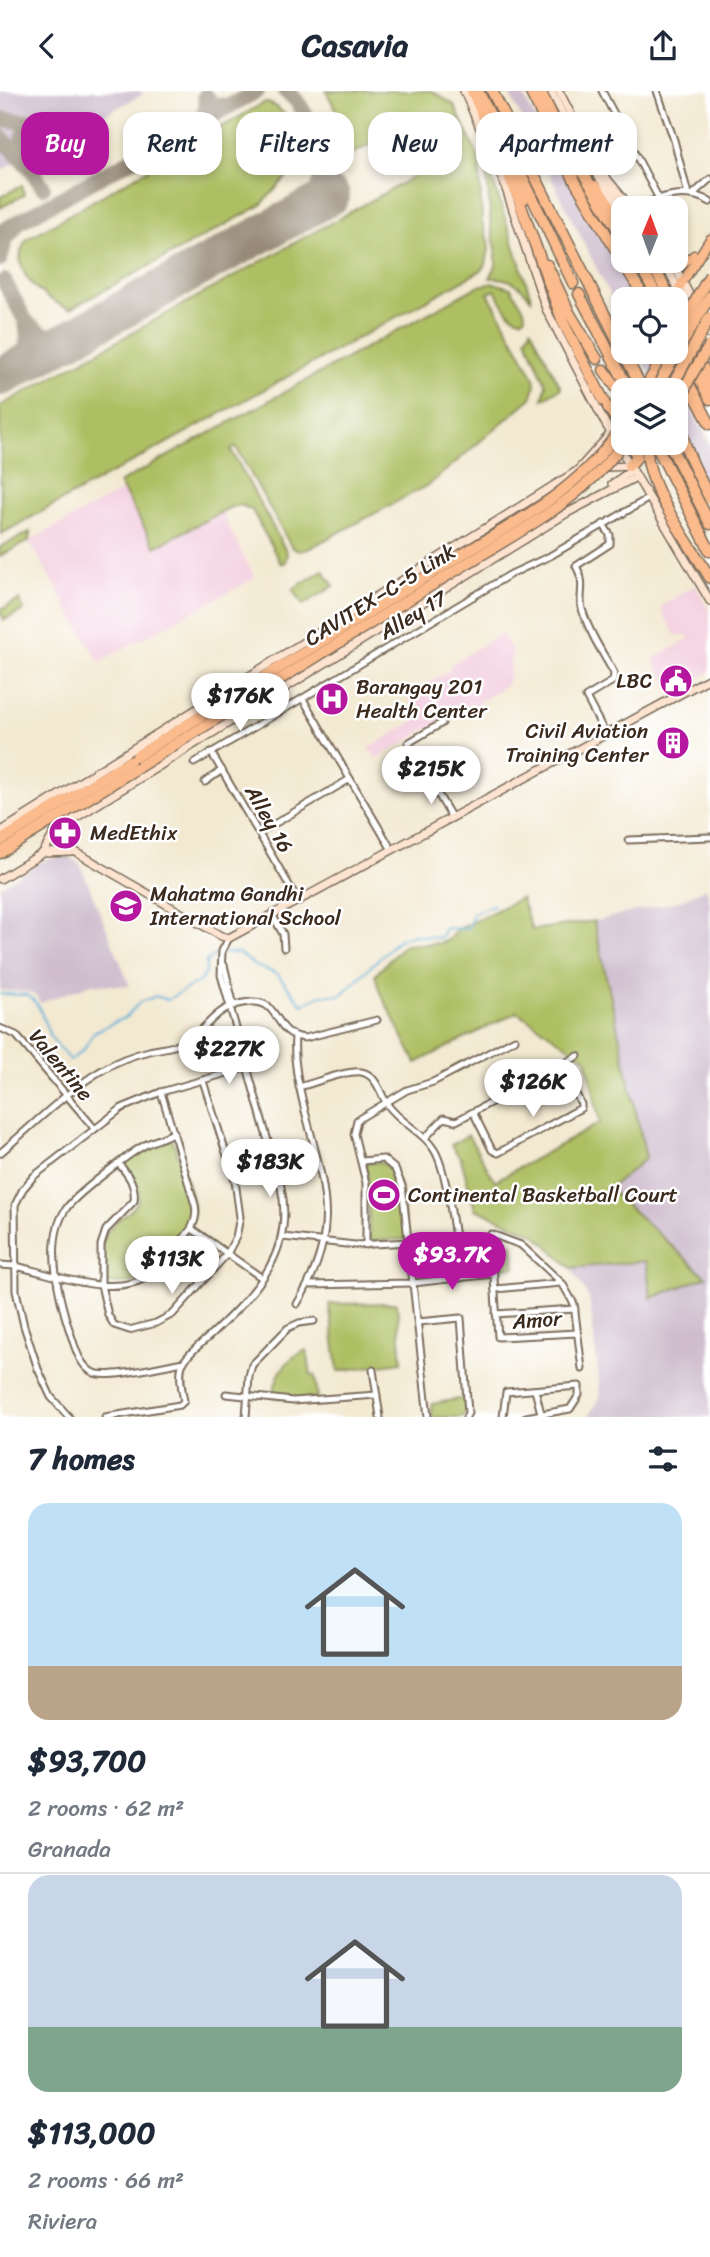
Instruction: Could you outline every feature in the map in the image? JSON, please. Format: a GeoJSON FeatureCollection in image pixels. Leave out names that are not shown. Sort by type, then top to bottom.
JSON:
{"type":"FeatureCollection","features":[{"type":"Feature","properties":{"kind":"highway"},"geometry":{"type":"LineString","coordinates":[[472,91],[516,192],[563,322],[611,411]]}},
{"type":"Feature","properties":{"kind":"highway"},"geometry":{"type":"LineString","coordinates":[[478,91],[489,112]]}},
{"type":"Feature","properties":{"kind":"highway"},"geometry":{"type":"LineString","coordinates":[[492,91],[611,327]]}},
{"type":"Feature","properties":{"kind":"highway"},"geometry":{"type":"LineString","coordinates":[[530,91],[593,212],[638,287]]}},
{"type":"Feature","properties":{"kind":"highway"},"geometry":{"type":"LineString","coordinates":[[540,91],[551,112]]}},
{"type":"Feature","properties":{"kind":"highway"},"geometry":{"type":"LineString","coordinates":[[518,175],[549,271],[570,314],[597,359]]}},
{"type":"Feature","properties":{"kind":"highway"},"geometry":{"type":"LineString","coordinates":[[522,175],[573,283]]}},
{"type":"Feature","properties":{"kind":"highway"},"geometry":{"type":"LineString","coordinates":[[583,175],[611,220]]}},
{"type":"Feature","properties":{"kind":"highway"},"geometry":{"type":"LineString","coordinates":[[585,175],[611,206]]}},
{"type":"Feature","properties":{"kind":"highway"},"geometry":{"type":"LineString","coordinates":[[688,314],[710,275]]}},
{"type":"Feature","properties":{"kind":"highway"},"geometry":{"type":"LineString","coordinates":[[579,295],[623,378]]}},
{"type":"Feature","properties":{"kind":"highway"},"geometry":{"type":"LineString","coordinates":[[662,378],[710,296]]}},
{"type":"Feature","properties":{"kind":"highway"},"geometry":{"type":"LineString","coordinates":[[677,378],[710,317]]}},
{"type":"Feature","properties":{"kind":"highway"},"geometry":{"type":"LineString","coordinates":[[688,334],[710,384]]}},
{"type":"Feature","properties":{"kind":"highway"},"geometry":{"type":"LineString","coordinates":[[710,347],[687,383],[679,415],[683,442],[710,499]]}},
{"type":"Feature","properties":{"kind":"highway"},"geometry":{"type":"LineString","coordinates":[[688,354],[710,399]]}},
{"type":"Feature","properties":{"kind":"highway"},"geometry":{"type":"LineString","coordinates":[[678,364],[710,424]]}},
{"type":"Feature","properties":{"kind":"highway"},"geometry":{"type":"LineString","coordinates":[[604,370],[611,380]]}},
{"type":"Feature","properties":{"kind":"highway","name":"CAVITEX–C-5 Link"},"geometry":{"type":"LineString","coordinates":[[0,853],[464,560],[570,486],[611,443]]}},
{"type":"Feature","properties":{"kind":"highway","name":"CAVITEX–C-5 Link"},"geometry":{"type":"LineString","coordinates":[[0,841],[579,492],[615,455]]}},
{"type":"Feature","properties":{"kind":"highway"},"geometry":{"type":"LineString","coordinates":[[633,471],[636,455]]}},
{"type":"Feature","properties":{"kind":"highway"},"geometry":{"type":"LineString","coordinates":[[647,455],[652,479],[710,578]]}},
{"type":"Feature","properties":{"kind":"highway"},"geometry":{"type":"LineString","coordinates":[[661,455],[710,551]]}},
{"type":"Feature","properties":{"kind":"highway"},"geometry":{"type":"LineString","coordinates":[[675,455],[710,524]]}},
{"type":"Feature","properties":{"kind":"main road"},"geometry":{"type":"LineString","coordinates":[[464,91],[504,183],[547,309],[611,433],[577,471]]}},
{"type":"Feature","properties":{"kind":"main road"},"geometry":{"type":"LineString","coordinates":[[551,91],[592,170],[612,196]]}},
{"type":"Feature","properties":{"kind":"main road"},"geometry":{"type":"LineString","coordinates":[[559,91],[599,169],[623,196]]}},
{"type":"Feature","properties":{"kind":"main road"},"geometry":{"type":"LineString","coordinates":[[688,261],[707,242]]}},
{"type":"Feature","properties":{"kind":"main road"},"geometry":{"type":"LineString","coordinates":[[681,284],[707,242]]}},
{"type":"Feature","properties":{"kind":"main road"},"geometry":{"type":"LineString","coordinates":[[672,273],[710,335]]}},
{"type":"Feature","properties":{"kind":"main road"},"geometry":{"type":"LineString","coordinates":[[677,273],[710,347]]}},
{"type":"Feature","properties":{"kind":"main road"},"geometry":{"type":"LineString","coordinates":[[624,455],[710,601]]}},
{"type":"Feature","properties":{"kind":"main road"},"geometry":{"type":"LineString","coordinates":[[0,832],[577,471],[591,467],[615,466],[633,471]]}},
{"type":"Feature","properties":{"kind":"main road"},"geometry":{"type":"LineString","coordinates":[[611,484],[616,475],[615,466]]}},
{"type":"Feature","properties":{"kind":"main road"},"geometry":{"type":"LineString","coordinates":[[589,501],[633,471]]}},
{"type":"Feature","properties":{"kind":"main road"},"geometry":{"type":"LineString","coordinates":[[0,879],[43,853],[57,830],[589,501],[633,471]]}},
{"type":"Feature","properties":{"kind":"main road"},"geometry":{"type":"LineString","coordinates":[[57,830],[55,837],[58,841],[221,936],[229,938],[710,678]]}},
{"type":"Feature","properties":{"kind":"main road"},"geometry":{"type":"LineString","coordinates":[[43,853],[76,852]]}},
{"type":"Feature","properties":{"kind":"street"},"geometry":{"type":"LineString","coordinates":[[603,91],[657,196]]}},
{"type":"Feature","properties":{"kind":"street"},"geometry":{"type":"LineString","coordinates":[[657,91],[690,194]]}},
{"type":"Feature","properties":{"kind":"street"},"geometry":{"type":"LineString","coordinates":[[678,196],[690,194],[710,179]]}},
{"type":"Feature","properties":{"kind":"street"},"geometry":{"type":"LineString","coordinates":[[690,194],[710,202]]}},
{"type":"Feature","properties":{"kind":"street","name":"Alley 17"},"geometry":{"type":"LineString","coordinates":[[194,763],[511,574],[550,556],[649,498]]}},
{"type":"Feature","properties":{"kind":"street"},"geometry":{"type":"LineString","coordinates":[[603,524],[610,535],[610,544],[576,566],[583,586],[582,608],[596,643],[614,673],[612,681],[586,697],[606,735]]}},
{"type":"Feature","properties":{"kind":"street"},"geometry":{"type":"LineString","coordinates":[[303,699],[392,850]]}},
{"type":"Feature","properties":{"kind":"street"},"geometry":{"type":"LineString","coordinates":[[442,723],[408,744],[453,818]]}},
{"type":"Feature","properties":{"kind":"street","name":"Alley 16"},"geometry":{"type":"LineString","coordinates":[[211,752],[299,902]]}},
{"type":"Feature","properties":{"kind":"street"},"geometry":{"type":"LineString","coordinates":[[205,782],[222,770]]}},
{"type":"Feature","properties":{"kind":"street"},"geometry":{"type":"LineString","coordinates":[[259,833],[350,779]]}},
{"type":"Feature","properties":{"kind":"street"},"geometry":{"type":"LineString","coordinates":[[628,839],[710,837]]}},
{"type":"Feature","properties":{"kind":"street"},"geometry":{"type":"LineString","coordinates":[[274,916],[283,934],[284,948]]}},
{"type":"Feature","properties":{"kind":"street"},"geometry":{"type":"LineString","coordinates":[[105,1417],[180,1405],[184,1401],[181,1379],[184,1362],[235,1311],[262,1278],[283,1237],[284,1198],[221,975],[221,958],[229,938]]}},
{"type":"Feature","properties":{"kind":"street"},"geometry":{"type":"LineString","coordinates":[[0,1153],[103,1069],[121,1061],[184,1043],[220,1010],[232,1009],[250,1002],[261,1003],[270,1007],[285,1031],[295,1037],[311,1037],[377,1020]]}},
{"type":"Feature","properties":{"kind":"street","name":"Valentine"},"geometry":{"type":"LineString","coordinates":[[0,1029],[16,1035],[94,1128]]}},
{"type":"Feature","properties":{"kind":"street"},"geometry":{"type":"LineString","coordinates":[[295,1037],[293,1055],[326,1196],[327,1218],[324,1243],[309,1285],[298,1304]]}},
{"type":"Feature","properties":{"kind":"street"},"geometry":{"type":"LineString","coordinates":[[366,1245],[366,1182],[354,1134],[355,1124],[364,1114],[407,1090],[444,1076],[515,1039]]}},
{"type":"Feature","properties":{"kind":"street"},"geometry":{"type":"LineString","coordinates":[[425,1138],[444,1118],[455,1121],[578,1056]]}},
{"type":"Feature","properties":{"kind":"street"},"geometry":{"type":"LineString","coordinates":[[473,1112],[492,1150],[498,1153],[581,1108],[562,1066]]}},
{"type":"Feature","properties":{"kind":"street"},"geometry":{"type":"LineString","coordinates":[[69,1417],[51,1397],[38,1369],[18,1300],[14,1214],[23,1189],[34,1177],[122,1108],[161,1092],[248,1067]]}},
{"type":"Feature","properties":{"kind":"street"},"geometry":{"type":"LineString","coordinates":[[299,1087],[362,1072],[373,1078],[397,1117],[425,1138],[439,1156],[461,1278]]}},
{"type":"Feature","properties":{"kind":"street"},"geometry":{"type":"LineString","coordinates":[[119,1164],[132,1180],[135,1195],[131,1206],[112,1223],[102,1237],[101,1285],[111,1321],[119,1328],[135,1329],[156,1323],[173,1314],[227,1254],[236,1237],[240,1217],[235,1181],[203,1081]]}},
{"type":"Feature","properties":{"kind":"street"},"geometry":{"type":"LineString","coordinates":[[0,1265],[101,1285],[120,1286],[150,1275],[161,1266],[192,1229],[197,1216],[161,1092]]}},
{"type":"Feature","properties":{"kind":"street"},"geometry":{"type":"LineString","coordinates":[[174,1132],[141,1147],[70,1203],[57,1232],[56,1277],[64,1317],[78,1356],[94,1373],[112,1374],[184,1362]]}},
{"type":"Feature","properties":{"kind":"street"},"geometry":{"type":"LineString","coordinates":[[362,1161],[383,1159],[395,1169],[402,1187],[428,1417]]}},
{"type":"Feature","properties":{"kind":"street"},"geometry":{"type":"LineString","coordinates":[[192,1229],[262,1278]]}},
{"type":"Feature","properties":{"kind":"street"},"geometry":{"type":"LineString","coordinates":[[575,1309],[496,1314],[491,1235],[521,1245],[562,1283],[575,1309],[582,1369]]}},
{"type":"Feature","properties":{"kind":"street"},"geometry":{"type":"LineString","coordinates":[[283,1237],[366,1245],[410,1242]]}},
{"type":"Feature","properties":{"kind":"street"},"geometry":{"type":"LineString","coordinates":[[309,1285],[413,1283],[493,1274]]}},
{"type":"Feature","properties":{"kind":"street"},"geometry":{"type":"LineString","coordinates":[[495,1289],[562,1283]]}},
{"type":"Feature","properties":{"kind":"street","name":"Amor"},"geometry":{"type":"LineString","coordinates":[[496,1314],[499,1338],[577,1333]]}},
{"type":"Feature","properties":{"kind":"street"},"geometry":{"type":"LineString","coordinates":[[418,1322],[461,1318],[466,1367],[466,1417]]}},
{"type":"Feature","properties":{"kind":"street"},"geometry":{"type":"LineString","coordinates":[[246,1417],[252,1365],[293,1325],[314,1321]]}},
{"type":"Feature","properties":{"kind":"street"},"geometry":{"type":"LineString","coordinates":[[373,1370],[380,1417]]}},
{"type":"Feature","properties":{"kind":"street"},"geometry":{"type":"LineString","coordinates":[[503,1417],[506,1392],[577,1385],[580,1388],[579,1395],[570,1409],[526,1417]]}},
{"type":"Feature","properties":{"kind":"street"},"geometry":{"type":"LineString","coordinates":[[535,1390],[542,1416]]}},
{"type":"Feature","properties":{"kind":"street"},"geometry":{"type":"LineString","coordinates":[[226,1394],[301,1401],[377,1395]]}},
{"type":"Feature","properties":{"kind":"shaded area"},"geometry":{"type":"Polygon","coordinates":[[[0,91],[141,91],[143,94],[109,112],[21,112],[21,160],[0,171],[0,91]]]}},
{"type":"Feature","properties":{"kind":"shaded area"},"geometry":{"type":"Polygon","coordinates":[[[508,91],[521,91],[532,112],[518,112],[508,91]]]}},
{"type":"Feature","properties":{"kind":"shaded area"},"geometry":{"type":"Polygon","coordinates":[[[550,175],[565,175],[611,255],[611,273],[621,273],[629,287],[611,287],[611,297],[550,175]]]}},
{"type":"Feature","properties":{"kind":"shaded area"},"geometry":{"type":"Polygon","coordinates":[[[645,364],[669,364],[676,378],[652,378],[645,364]]]}},
{"type":"Feature","properties":{"kind":"shaded area"},"geometry":{"type":"Polygon","coordinates":[[[688,401],[710,445],[710,494],[688,449],[688,401]]]}},
{"type":"Feature","properties":{"kind":"shaded area"},"geometry":{"type":"Polygon","coordinates":[[[123,490],[155,546],[221,512],[255,578],[99,662],[29,541],[123,490]]]}},
{"type":"Feature","properties":{"kind":"shaded area"},"geometry":{"type":"Polygon","coordinates":[[[695,585],[710,613],[710,672],[672,693],[653,659],[689,639],[688,635],[675,635],[660,607],[695,585]]]}},
{"type":"Feature","properties":{"kind":"shaded area"},"geometry":{"type":"Polygon","coordinates":[[[501,633],[512,650],[508,683],[474,706],[472,703],[376,759],[369,748],[419,718],[406,695],[451,670],[449,666],[501,633]]]}},
{"type":"Feature","properties":{"kind":"shaded area"},"geometry":{"type":"Polygon","coordinates":[[[67,856],[80,864],[130,986],[92,984],[40,1003],[36,996],[28,992],[0,990],[0,887],[45,860],[67,856]]]}},
{"type":"Feature","properties":{"kind":"shaded area"},"geometry":{"type":"Polygon","coordinates":[[[706,888],[710,903],[710,1417],[588,1417],[600,1397],[598,1370],[589,1298],[571,1268],[646,1260],[651,1298],[706,1277],[609,1189],[646,1158],[594,921],[679,901],[706,888]]]}},
{"type":"Feature","properties":{"kind":"green space"},"geometry":{"type":"Polygon","coordinates":[[[326,91],[432,91],[454,105],[457,112],[368,112],[368,146],[354,153],[354,112],[337,112],[326,91]]]}},
{"type":"Feature","properties":{"kind":"green space"},"geometry":{"type":"Polygon","coordinates":[[[265,102],[282,112],[248,112],[265,102]]]}},
{"type":"Feature","properties":{"kind":"green space"},"geometry":{"type":"Polygon","coordinates":[[[236,119],[236,175],[289,175],[260,206],[70,309],[49,298],[30,282],[21,262],[21,251],[27,239],[138,175],[222,175],[222,127],[236,119]]]}},
{"type":"Feature","properties":{"kind":"green space"},"geometry":{"type":"Polygon","coordinates":[[[462,122],[476,152],[476,175],[480,175],[482,222],[489,249],[482,270],[1,534],[0,406],[417,175],[462,175],[462,122]]]}},
{"type":"Feature","properties":{"kind":"green space"},"geometry":{"type":"Polygon","coordinates":[[[487,175],[491,175],[532,300],[514,283],[490,278],[496,266],[496,249],[491,228],[487,175]]]}},
{"type":"Feature","properties":{"kind":"green space"},"geometry":{"type":"Polygon","coordinates":[[[22,185],[24,195],[0,208],[0,197],[22,185]]]}},
{"type":"Feature","properties":{"kind":"green space"},"geometry":{"type":"Polygon","coordinates":[[[494,283],[511,288],[524,309],[523,319],[513,316],[495,290],[488,293],[534,377],[535,386],[531,398],[430,484],[300,551],[292,548],[236,447],[231,450],[287,553],[285,562],[281,564],[252,510],[241,505],[231,507],[155,547],[119,483],[478,286],[494,283]]]}},
{"type":"Feature","properties":{"kind":"green space"},"geometry":{"type":"Polygon","coordinates":[[[531,329],[561,388],[543,399],[546,384],[526,338],[531,329]]]}},
{"type":"Feature","properties":{"kind":"green space"},"geometry":{"type":"Polygon","coordinates":[[[30,532],[29,541],[0,556],[0,547],[30,532]]]}},
{"type":"Feature","properties":{"kind":"green space"},"geometry":{"type":"Polygon","coordinates":[[[323,570],[334,586],[303,605],[293,589],[323,570]]]}},
{"type":"Feature","properties":{"kind":"green space"},"geometry":{"type":"Polygon","coordinates":[[[19,600],[24,610],[4,620],[0,610],[19,600]]]}},
{"type":"Feature","properties":{"kind":"green space"},"geometry":{"type":"Polygon","coordinates":[[[521,898],[532,930],[594,921],[646,1158],[609,1189],[706,1277],[651,1298],[646,1261],[571,1268],[535,1234],[475,1209],[461,1159],[451,1145],[468,1135],[495,1181],[600,1123],[586,1058],[517,1012],[416,1063],[379,990],[375,975],[404,945],[441,943],[448,940],[456,930],[521,898]]]}},
{"type":"Feature","properties":{"kind":"green space"},"geometry":{"type":"Polygon","coordinates":[[[169,1139],[173,1141],[192,1200],[192,1218],[188,1230],[172,1253],[140,1279],[127,1284],[103,1283],[104,1240],[116,1221],[132,1209],[139,1193],[124,1164],[138,1149],[169,1139]]]}},
{"type":"Feature","properties":{"kind":"green space"},"geometry":{"type":"Polygon","coordinates":[[[380,1162],[395,1175],[399,1185],[406,1239],[369,1241],[365,1163],[380,1162]]]}},
{"type":"Feature","properties":{"kind":"green space"},"geometry":{"type":"Polygon","coordinates":[[[513,1244],[515,1267],[502,1268],[500,1245],[513,1244]]]}},
{"type":"Feature","properties":{"kind":"green space"},"geometry":{"type":"Polygon","coordinates":[[[397,1303],[402,1362],[338,1371],[329,1304],[397,1303]]]}},
{"type":"Feature","properties":{"kind":"green space"},"geometry":{"type":"Polygon","coordinates":[[[307,1350],[311,1375],[315,1375],[318,1398],[273,1397],[283,1368],[293,1357],[307,1350]]]}},
{"type":"Feature","properties":{"kind":"green space"},"geometry":{"type":"Polygon","coordinates":[[[465,1398],[466,1411],[462,1417],[432,1417],[431,1404],[465,1398]]]}},
{"type":"Feature","properties":{"kind":"waterway"},"geometry":{"type":"LineString","coordinates":[[224,953],[238,953],[256,966],[277,974],[303,1005],[320,995],[341,995],[399,939],[415,935],[440,938],[445,928],[468,929],[473,913],[493,905]]}},
{"type":"Feature","properties":{"kind":"waterway"},"geometry":{"type":"LineString","coordinates":[[0,994],[27,995],[33,1000],[39,1007],[50,1036],[70,1061],[84,1049],[94,1032],[126,1017],[140,1002],[156,996],[167,1000],[200,981],[206,973],[206,962],[219,952]]}},
{"type":"Feature","properties":{"kind":"taxiway"},"geometry":{"type":"LineString","coordinates":[[0,232],[257,91]]}},
{"type":"Feature","properties":{"kind":"taxiway"},"geometry":{"type":"LineString","coordinates":[[285,91],[296,100],[309,121],[322,159],[320,182],[315,193],[296,215]]}},
{"type":"Feature","properties":{"kind":"taxiway"},"geometry":{"type":"LineString","coordinates":[[204,112],[207,105],[205,96],[214,105],[229,106]]}},
{"type":"Feature","properties":{"kind":"taxiway"},"geometry":{"type":"LineString","coordinates":[[0,119],[21,121]]}},
{"type":"Feature","properties":{"kind":"taxiway"},"geometry":{"type":"LineString","coordinates":[[0,136],[28,165],[43,187]]}},
{"type":"Feature","properties":{"kind":"taxiway"},"geometry":{"type":"LineString","coordinates":[[0,259],[5,240],[17,224]]}},
{"type":"Feature","properties":{"kind":"taxiway"},"geometry":{"type":"LineString","coordinates":[[4,281],[25,320]]}},
{"type":"Feature","properties":{"kind":"taxiway"},"geometry":{"type":"LineString","coordinates":[[9,373],[26,349],[28,336],[25,320],[30,326],[49,336],[78,335]]}},
{"type":"Feature","properties":{"kind":"runway"},"geometry":{"type":"LineString","coordinates":[[0,377],[331,196]]}},
{"type":"Feature","properties":{"kind":"place","name":"LBC"},"geometry":{"type":"Point","coordinates":[676,681]}},
{"type":"Feature","properties":{"kind":"place","name":"Barangay 201 Health Center"},"geometry":{"type":"Point","coordinates":[332,699]}},
{"type":"Feature","properties":{"kind":"place","name":"Civil Aviation Training Center"},"geometry":{"type":"Point","coordinates":[673,743]}},
{"type":"Feature","properties":{"kind":"place","name":"MedEthix"},"geometry":{"type":"Point","coordinates":[65,833]}},
{"type":"Feature","properties":{"kind":"place","name":"Mahatma Gandhi International School"},"geometry":{"type":"Point","coordinates":[126,906]}},
{"type":"Feature","properties":{"kind":"place","name":"Continental Basketball Court"},"geometry":{"type":"Point","coordinates":[384,1195]}}]}
